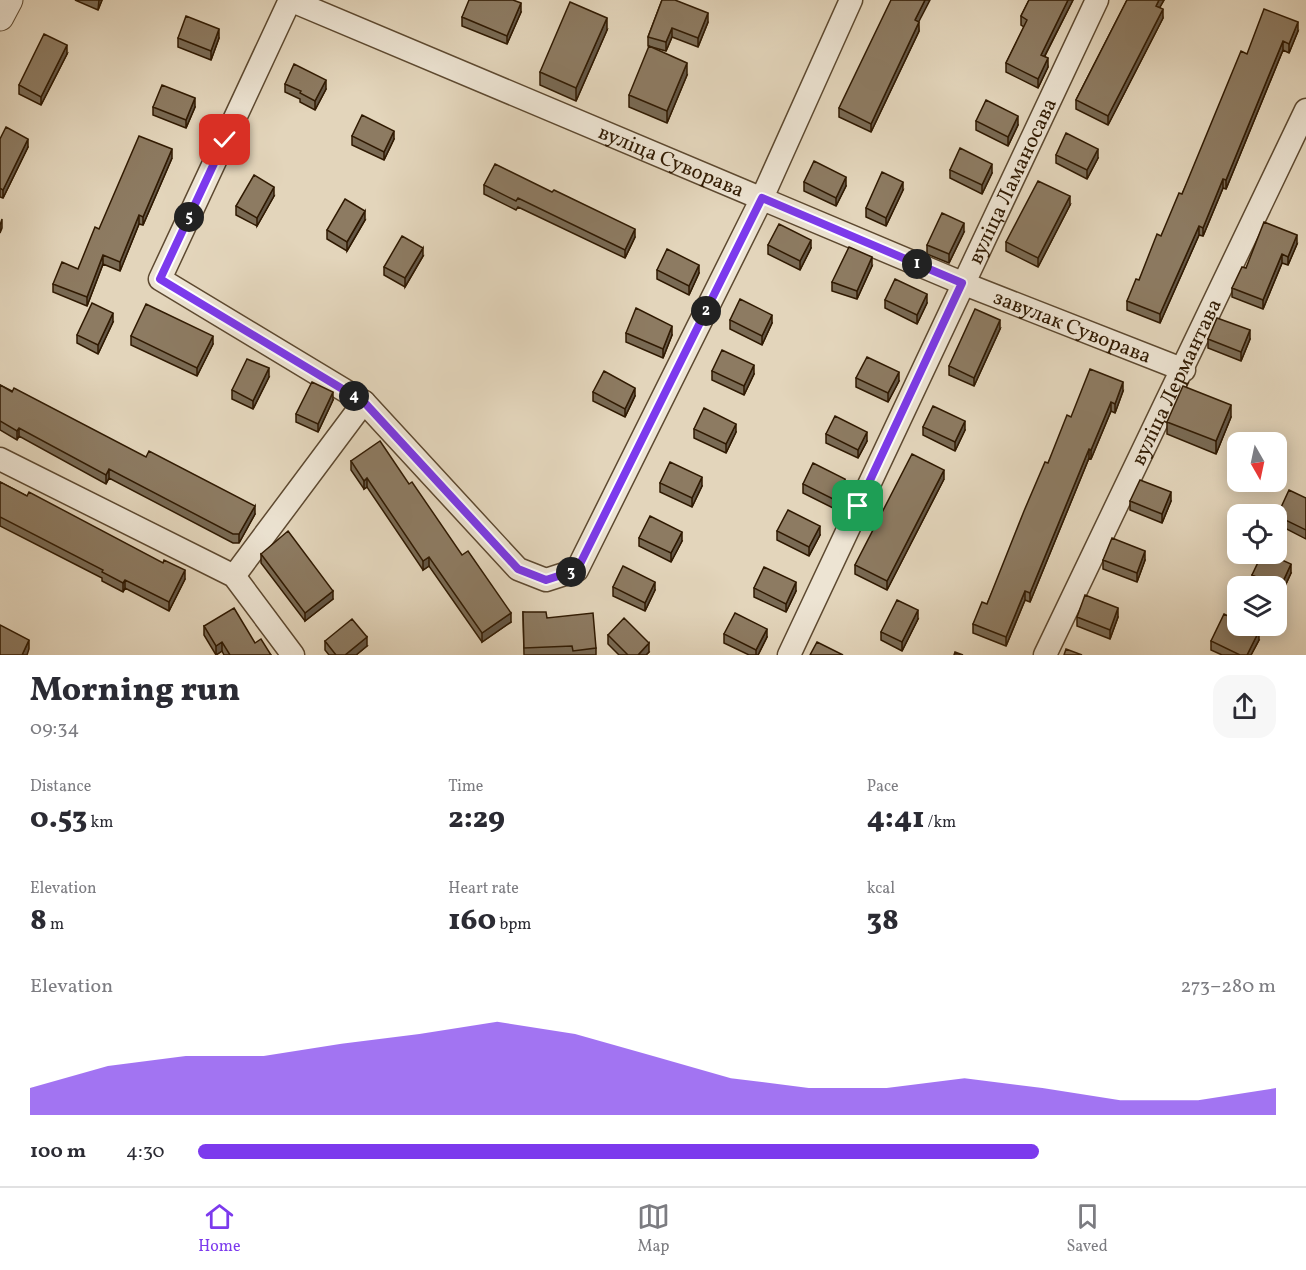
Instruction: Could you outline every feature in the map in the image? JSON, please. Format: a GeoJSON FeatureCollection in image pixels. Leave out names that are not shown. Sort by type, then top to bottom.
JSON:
{"type":"FeatureCollection","features":[{"type":"Feature","properties":{"kind":"street"},"geometry":{"type":"LineString","coordinates":[[0,17],[9,0]]}},
{"type":"Feature","properties":{"kind":"street","name":"вуліца Суворава"},"geometry":{"type":"LineString","coordinates":[[290,0],[762,198],[577,570],[546,580],[518,569],[364,402],[160,279],[290,0]]}},
{"type":"Feature","properties":{"kind":"street"},"geometry":{"type":"LineString","coordinates":[[762,198],[851,0]]}},
{"type":"Feature","properties":{"kind":"street","name":"вуліца Ламаносава"},"geometry":{"type":"LineString","coordinates":[[789,655],[1097,0]]}},
{"type":"Feature","properties":{"kind":"street","name":"вуліца Лермантава"},"geometry":{"type":"LineString","coordinates":[[1045,655],[1184,370],[1306,110]]}},
{"type":"Feature","properties":{"kind":"street","name":"завулак Суворава"},"geometry":{"type":"LineString","coordinates":[[762,198],[962,283],[1184,370]]}},
{"type":"Feature","properties":{"kind":"street"},"geometry":{"type":"LineString","coordinates":[[234,576],[364,402]]}},
{"type":"Feature","properties":{"kind":"street"},"geometry":{"type":"LineString","coordinates":[[0,459],[234,576],[293,655]]}},
{"type":"Feature","properties":{"kind":"building"},"geometry":{"type":"Polygon","coordinates":[[[469,0],[513,0],[521,3],[507,36],[462,17],[469,0]]]}},
{"type":"Feature","properties":{"kind":"building"},"geometry":{"type":"Polygon","coordinates":[[[662,0],[675,0],[708,13],[698,38],[672,28],[666,42],[648,37],[662,0]]]}},
{"type":"Feature","properties":{"kind":"building"},"geometry":{"type":"Polygon","coordinates":[[[891,0],[925,0],[915,20],[919,22],[871,124],[839,108],[891,0]]]}},
{"type":"Feature","properties":{"kind":"building"},"geometry":{"type":"Polygon","coordinates":[[[1029,0],[1068,0],[1041,55],[1048,58],[1038,79],[1006,63],[1027,20],[1021,16],[1029,0]]]}},
{"type":"Feature","properties":{"kind":"building"},"geometry":{"type":"Polygon","coordinates":[[[1127,0],[1159,0],[1156,6],[1163,9],[1108,116],[1076,100],[1127,0]]]}},
{"type":"Feature","properties":{"kind":"building"},"geometry":{"type":"Polygon","coordinates":[[[570,2],[607,18],[576,88],[540,72],[570,2]]]}},
{"type":"Feature","properties":{"kind":"building"},"geometry":{"type":"Polygon","coordinates":[[[1264,9],[1298,22],[1289,44],[1283,41],[1226,180],[1223,179],[1203,228],[1199,226],[1160,314],[1127,301],[1136,279],[1139,280],[1157,234],[1161,236],[1179,193],[1182,194],[1241,51],[1247,54],[1264,9]]]}},
{"type":"Feature","properties":{"kind":"building"},"geometry":{"type":"Polygon","coordinates":[[[186,16],[219,29],[211,51],[178,38],[186,16]]]}},
{"type":"Feature","properties":{"kind":"building"},"geometry":{"type":"Polygon","coordinates":[[[44,34],[67,45],[41,97],[19,85],[44,34]]]}},
{"type":"Feature","properties":{"kind":"building"},"geometry":{"type":"Polygon","coordinates":[[[649,46],[687,63],[667,111],[629,95],[649,46]]]}},
{"type":"Feature","properties":{"kind":"building"},"geometry":{"type":"Polygon","coordinates":[[[294,64],[326,80],[315,101],[285,84],[294,64]]]}},
{"type":"Feature","properties":{"kind":"building"},"geometry":{"type":"Polygon","coordinates":[[[162,85],[195,98],[186,120],[153,107],[162,85]]]}},
{"type":"Feature","properties":{"kind":"building"},"geometry":{"type":"Polygon","coordinates":[[[986,100],[1018,116],[1008,137],[976,121],[986,100]]]}},
{"type":"Feature","properties":{"kind":"building"},"geometry":{"type":"Polygon","coordinates":[[[362,115],[394,131],[384,152],[352,136],[362,115]]]}},
{"type":"Feature","properties":{"kind":"building"},"geometry":{"type":"Polygon","coordinates":[[[6,127],[28,139],[3,190],[0,188],[0,139],[6,127]]]}},
{"type":"Feature","properties":{"kind":"building"},"geometry":{"type":"Polygon","coordinates":[[[1066,133],[1098,149],[1087,170],[1056,155],[1066,133]]]}},
{"type":"Feature","properties":{"kind":"building"},"geometry":{"type":"Polygon","coordinates":[[[139,136],[172,149],[143,217],[139,215],[120,262],[103,255],[87,297],[53,284],[62,262],[78,269],[95,227],[99,229],[139,136]]]}},
{"type":"Feature","properties":{"kind":"building"},"geometry":{"type":"Polygon","coordinates":[[[960,148],[992,164],[982,185],[950,170],[960,148]]]}},
{"type":"Feature","properties":{"kind":"building"},"geometry":{"type":"Polygon","coordinates":[[[814,161],[846,177],[836,198],[804,182],[814,161]]]}},
{"type":"Feature","properties":{"kind":"building"},"geometry":{"type":"Polygon","coordinates":[[[495,164],[635,229],[625,250],[518,198],[516,201],[484,185],[495,164]]]}},
{"type":"Feature","properties":{"kind":"building"},"geometry":{"type":"Polygon","coordinates":[[[882,172],[903,182],[886,218],[866,208],[882,172]]]}},
{"type":"Feature","properties":{"kind":"building"},"geometry":{"type":"Polygon","coordinates":[[[254,175],[274,187],[257,218],[236,206],[254,175]]]}},
{"type":"Feature","properties":{"kind":"building"},"geometry":{"type":"Polygon","coordinates":[[[1038,181],[1070,196],[1038,258],[1006,242],[1038,181]]]}},
{"type":"Feature","properties":{"kind":"building"},"geometry":{"type":"Polygon","coordinates":[[[345,199],[365,211],[347,242],[327,230],[345,199]]]}},
{"type":"Feature","properties":{"kind":"building"},"geometry":{"type":"Polygon","coordinates":[[[942,213],[964,223],[949,254],[927,245],[942,213]]]}},
{"type":"Feature","properties":{"kind":"building"},"geometry":{"type":"Polygon","coordinates":[[[1264,222],[1297,235],[1288,257],[1282,254],[1263,300],[1232,288],[1242,267],[1246,268],[1264,222]]]}},
{"type":"Feature","properties":{"kind":"building"},"geometry":{"type":"Polygon","coordinates":[[[779,224],[811,240],[800,261],[768,245],[779,224]]]}},
{"type":"Feature","properties":{"kind":"building"},"geometry":{"type":"Polygon","coordinates":[[[402,236],[423,248],[405,278],[384,267],[402,236]]]}},
{"type":"Feature","properties":{"kind":"building"},"geometry":{"type":"Polygon","coordinates":[[[849,247],[872,257],[857,291],[832,282],[849,247]]]}},
{"type":"Feature","properties":{"kind":"building"},"geometry":{"type":"Polygon","coordinates":[[[667,249],[699,265],[689,286],[657,270],[667,249]]]}},
{"type":"Feature","properties":{"kind":"building"},"geometry":{"type":"Polygon","coordinates":[[[895,279],[927,294],[917,315],[885,300],[895,279]]]}},
{"type":"Feature","properties":{"kind":"building"},"geometry":{"type":"Polygon","coordinates":[[[740,299],[772,315],[762,336],[730,320],[740,299]]]}},
{"type":"Feature","properties":{"kind":"building"},"geometry":{"type":"Polygon","coordinates":[[[92,303],[113,313],[98,345],[77,335],[92,303]]]}},
{"type":"Feature","properties":{"kind":"building"},"geometry":{"type":"Polygon","coordinates":[[[146,304],[213,336],[197,368],[131,336],[146,304]]]}},
{"type":"Feature","properties":{"kind":"building"},"geometry":{"type":"Polygon","coordinates":[[[636,308],[672,326],[663,349],[626,333],[636,308]]]}},
{"type":"Feature","properties":{"kind":"building"},"geometry":{"type":"Polygon","coordinates":[[[975,309],[1000,320],[974,378],[949,366],[975,309]]]}},
{"type":"Feature","properties":{"kind":"building"},"geometry":{"type":"Polygon","coordinates":[[[1217,318],[1250,330],[1241,352],[1208,339],[1217,318]]]}},
{"type":"Feature","properties":{"kind":"building"},"geometry":{"type":"Polygon","coordinates":[[[722,350],[754,365],[744,386],[712,371],[722,350]]]}},
{"type":"Feature","properties":{"kind":"building"},"geometry":{"type":"Polygon","coordinates":[[[867,357],[899,372],[888,393],[856,378],[867,357]]]}},
{"type":"Feature","properties":{"kind":"building"},"geometry":{"type":"Polygon","coordinates":[[[247,359],[269,368],[253,401],[232,390],[247,359]]]}},
{"type":"Feature","properties":{"kind":"building"},"geometry":{"type":"Polygon","coordinates":[[[1090,369],[1123,382],[1115,404],[1111,402],[1091,450],[1089,449],[1030,593],[1025,591],[1006,637],[973,624],[982,602],[987,604],[1045,462],[1048,463],[1067,415],[1071,417],[1090,369]]]}},
{"type":"Feature","properties":{"kind":"building"},"geometry":{"type":"Polygon","coordinates":[[[604,371],[635,388],[625,409],[593,392],[604,371]]]}},
{"type":"Feature","properties":{"kind":"building"},"geometry":{"type":"Polygon","coordinates":[[[312,382],[333,392],[318,424],[296,414],[312,382]]]}},
{"type":"Feature","properties":{"kind":"building"},"geometry":{"type":"Polygon","coordinates":[[[0,385],[12,392],[14,388],[146,457],[149,451],[255,506],[239,534],[233,534],[109,469],[106,475],[19,428],[17,431],[0,421],[0,385]]]}},
{"type":"Feature","properties":{"kind":"building"},"geometry":{"type":"Polygon","coordinates":[[[1183,386],[1231,405],[1216,441],[1167,422],[1183,386]]]}},
{"type":"Feature","properties":{"kind":"building"},"geometry":{"type":"Polygon","coordinates":[[[933,406],[965,421],[955,442],[923,427],[933,406]]]}},
{"type":"Feature","properties":{"kind":"building"},"geometry":{"type":"Polygon","coordinates":[[[704,408],[736,424],[726,444],[694,429],[704,408]]]}},
{"type":"Feature","properties":{"kind":"building"},"geometry":{"type":"Polygon","coordinates":[[[835,416],[867,432],[858,450],[826,434],[835,416]]]}},
{"type":"Feature","properties":{"kind":"building"},"geometry":{"type":"Polygon","coordinates":[[[380,441],[409,484],[412,482],[462,555],[468,551],[511,613],[482,633],[429,557],[423,561],[367,478],[364,481],[351,461],[380,441]]]}},
{"type":"Feature","properties":{"kind":"building"},"geometry":{"type":"Polygon","coordinates":[[[912,454],[944,470],[887,581],[855,565],[912,454]]]}},
{"type":"Feature","properties":{"kind":"building"},"geometry":{"type":"Polygon","coordinates":[[[670,462],[702,477],[692,498],[660,483],[670,462]]]}},
{"type":"Feature","properties":{"kind":"building"},"geometry":{"type":"Polygon","coordinates":[[[813,463],[845,479],[835,500],[803,484],[813,463]]]}},
{"type":"Feature","properties":{"kind":"building"},"geometry":{"type":"Polygon","coordinates":[[[1140,480],[1171,492],[1162,514],[1130,501],[1140,480]]]}},
{"type":"Feature","properties":{"kind":"building"},"geometry":{"type":"Polygon","coordinates":[[[0,482],[27,496],[29,492],[163,563],[164,560],[185,570],[169,602],[125,580],[123,583],[102,572],[103,570],[0,517],[0,482]]]}},
{"type":"Feature","properties":{"kind":"building"},"geometry":{"type":"Polygon","coordinates":[[[1289,490],[1306,498],[1306,530],[1287,521],[1287,504],[1283,504],[1289,490]]]}},
{"type":"Feature","properties":{"kind":"building"},"geometry":{"type":"Polygon","coordinates":[[[788,510],[820,526],[809,547],[777,531],[788,510]]]}},
{"type":"Feature","properties":{"kind":"building"},"geometry":{"type":"Polygon","coordinates":[[[650,516],[682,532],[671,553],[639,538],[650,516]]]}},
{"type":"Feature","properties":{"kind":"building"},"geometry":{"type":"Polygon","coordinates":[[[288,531],[333,591],[305,613],[261,554],[288,531]]]}},
{"type":"Feature","properties":{"kind":"building"},"geometry":{"type":"Polygon","coordinates":[[[1112,538],[1145,551],[1137,573],[1103,560],[1112,538]]]}},
{"type":"Feature","properties":{"kind":"building"},"geometry":{"type":"Polygon","coordinates":[[[1287,562],[1291,564],[1286,576],[1252,575],[1257,564],[1287,564],[1287,562]]]}},
{"type":"Feature","properties":{"kind":"building"},"geometry":{"type":"Polygon","coordinates":[[[623,566],[655,582],[645,603],[613,587],[623,566]]]}},
{"type":"Feature","properties":{"kind":"building"},"geometry":{"type":"Polygon","coordinates":[[[764,567],[796,582],[786,604],[754,588],[764,567]]]}},
{"type":"Feature","properties":{"kind":"building"},"geometry":{"type":"Polygon","coordinates":[[[1085,595],[1118,608],[1110,630],[1077,617],[1085,595]]]}},
{"type":"Feature","properties":{"kind":"building"},"geometry":{"type":"Polygon","coordinates":[[[897,600],[918,610],[902,642],[881,632],[897,600]]]}},
{"type":"Feature","properties":{"kind":"building"},"geometry":{"type":"Polygon","coordinates":[[[234,608],[255,643],[261,639],[271,655],[230,655],[222,642],[216,646],[204,626],[234,608]]]}},
{"type":"Feature","properties":{"kind":"building"},"geometry":{"type":"Polygon","coordinates":[[[523,612],[546,612],[547,618],[593,613],[596,648],[573,651],[572,646],[524,648],[523,612]]]}},
{"type":"Feature","properties":{"kind":"building"},"geometry":{"type":"Polygon","coordinates":[[[735,613],[767,629],[756,650],[724,634],[735,613]]]}},
{"type":"Feature","properties":{"kind":"building"},"geometry":{"type":"Polygon","coordinates":[[[1224,614],[1227,616],[1227,636],[1256,636],[1247,655],[1240,655],[1211,641],[1224,614]]]}},
{"type":"Feature","properties":{"kind":"building"},"geometry":{"type":"Polygon","coordinates":[[[624,618],[649,643],[638,655],[628,655],[608,635],[624,618]]]}},
{"type":"Feature","properties":{"kind":"building"},"geometry":{"type":"Polygon","coordinates":[[[352,619],[367,637],[345,655],[336,655],[325,641],[352,619]]]}},
{"type":"Feature","properties":{"kind":"building"},"geometry":{"type":"Polygon","coordinates":[[[0,625],[29,640],[22,655],[0,655],[0,625]]]}},
{"type":"Feature","properties":{"kind":"building"},"geometry":{"type":"Polygon","coordinates":[[[817,642],[843,655],[810,655],[817,642]]]}},
{"type":"Feature","properties":{"kind":"building"},"geometry":{"type":"Polygon","coordinates":[[[1066,649],[1082,655],[1064,655],[1066,649]]]}},
{"type":"Feature","properties":{"kind":"route"},"geometry":{"type":"LineString","coordinates":[[225,140],[160,279],[364,402],[518,569],[546,580],[577,570],[762,198],[962,283],[858,506]]}}]}
